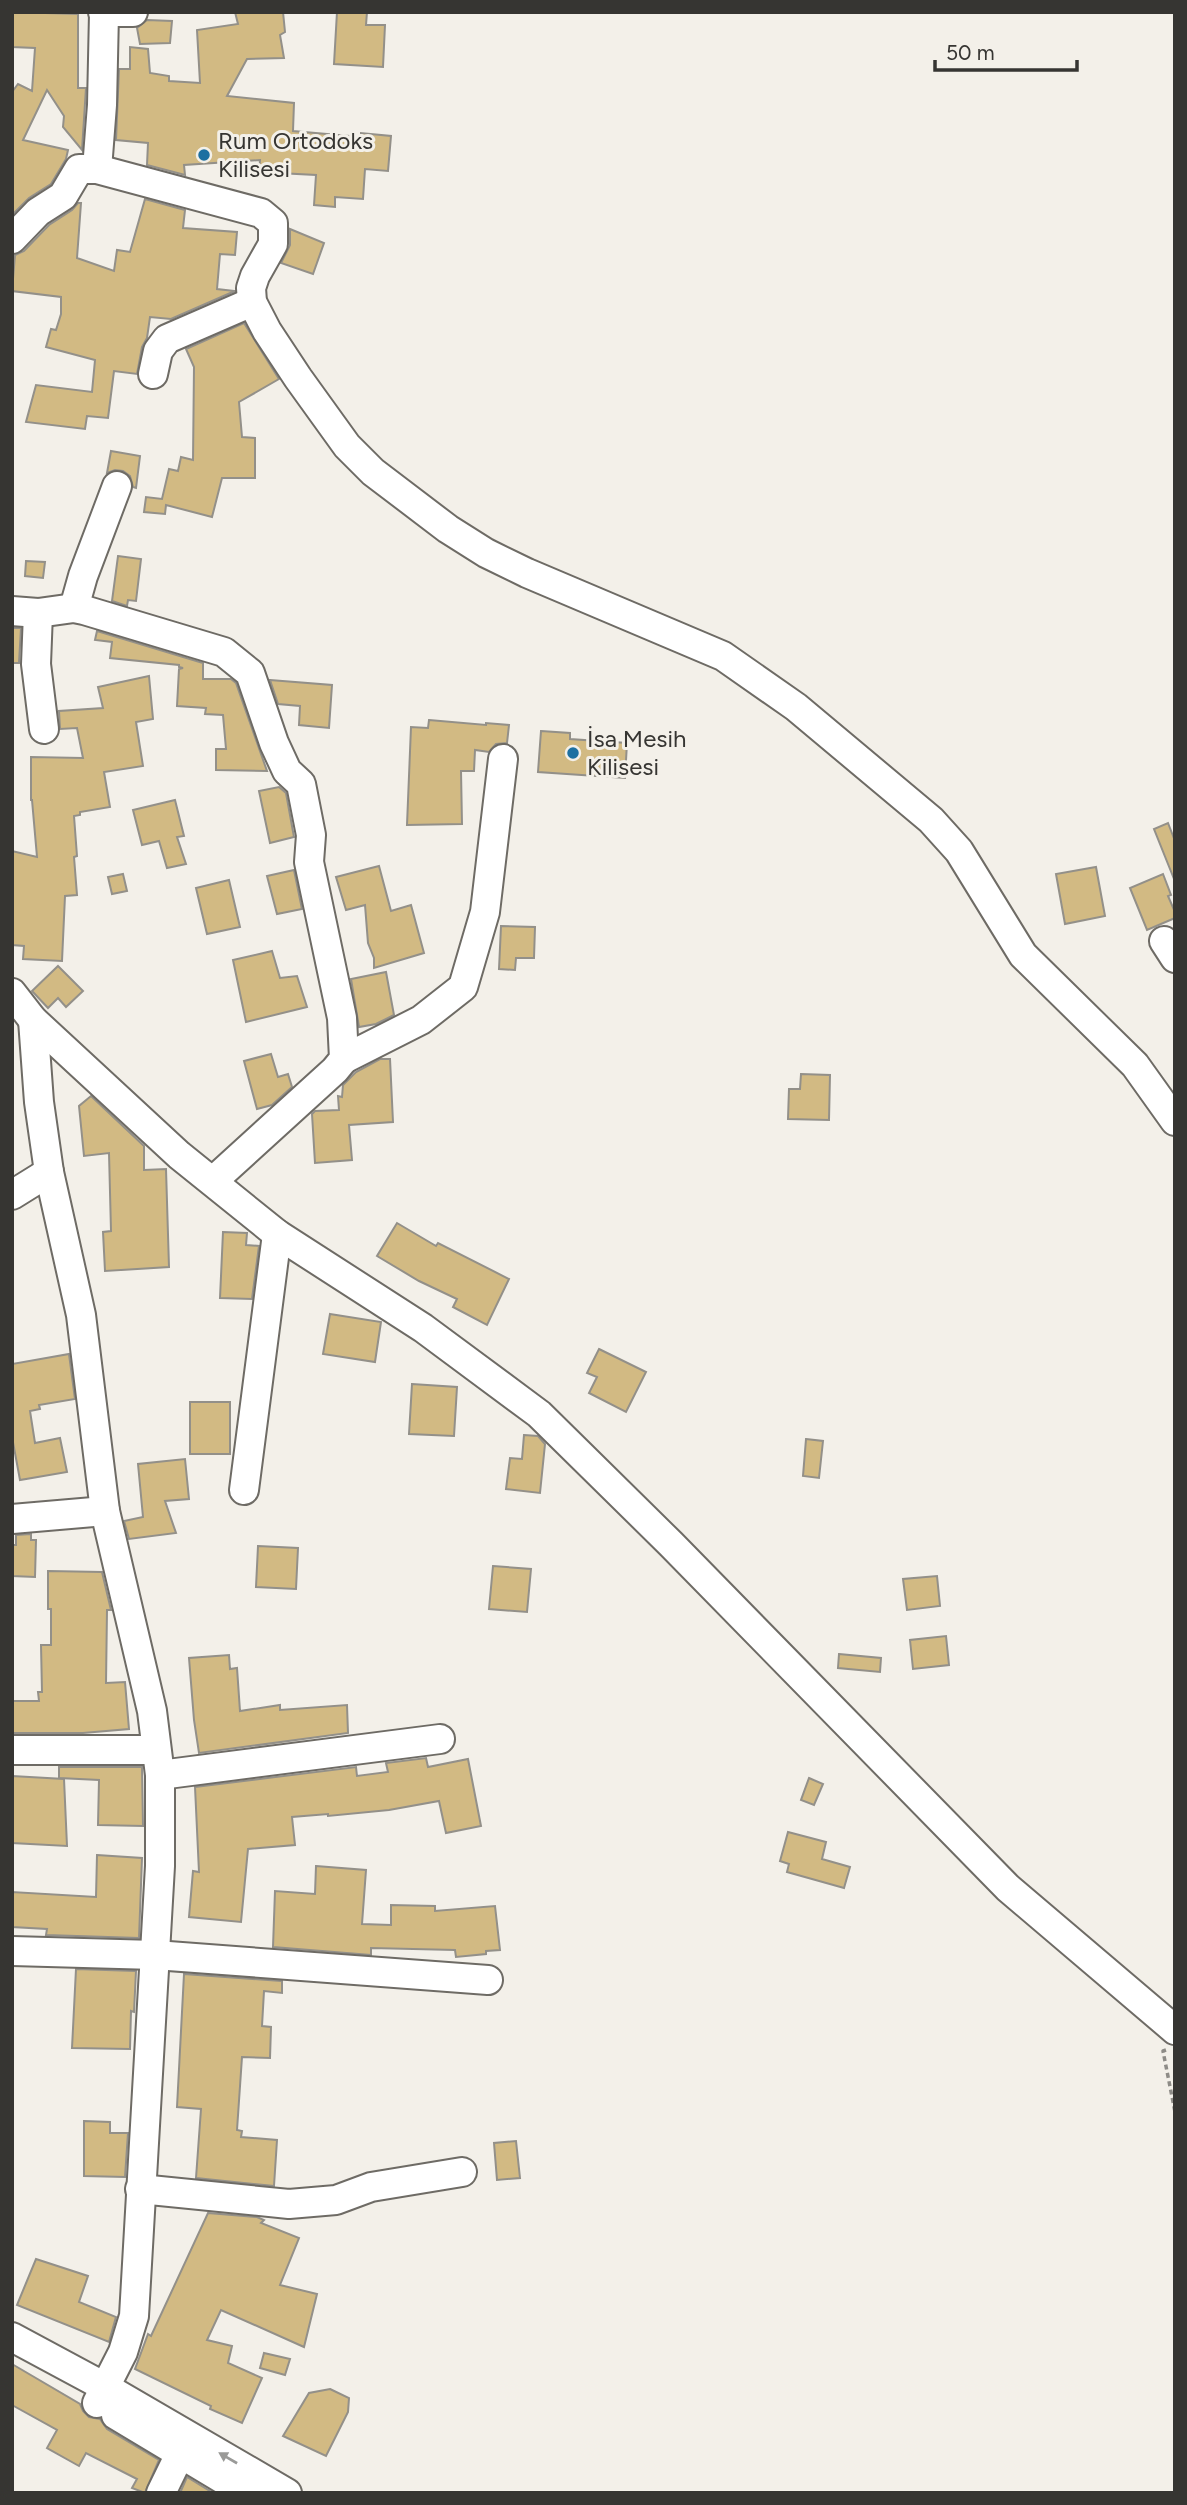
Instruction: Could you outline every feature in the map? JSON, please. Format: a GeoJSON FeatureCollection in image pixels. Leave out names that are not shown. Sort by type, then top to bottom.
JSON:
{"type":"FeatureCollection","features":[{"type":"Feature","properties":{"kind":"street"},"geometry":{"type":"LineString","coordinates":[[97,169],[102,105],[103,12],[133,12]]}},
{"type":"Feature","properties":{"kind":"street"},"geometry":{"type":"LineString","coordinates":[[12,239],[38,212],[63,196],[79,169],[97,169],[261,213],[268,218],[273,223],[273,244],[255,276],[251,288],[252,302],[267,331],[298,378],[347,446],[373,472],[448,529],[486,553],[723,656],[796,707],[931,820],[959,851],[1023,955],[1135,1065],[1175,1121]]}},
{"type":"Feature","properties":{"kind":"street"},"geometry":{"type":"LineString","coordinates":[[153,374],[158,351],[167,340],[252,302]]}},
{"type":"Feature","properties":{"kind":"street"},"geometry":{"type":"LineString","coordinates":[[74,608],[83,576],[117,486]]}},
{"type":"Feature","properties":{"kind":"street"},"geometry":{"type":"LineString","coordinates":[[44,729],[36,664],[25,612],[74,608],[224,652],[250,673],[274,743],[287,771],[301,784],[311,835],[309,862],[342,1018],[344,1059]]}},
{"type":"Feature","properties":{"kind":"street"},"geometry":{"type":"LineString","coordinates":[[212,1181],[344,1059],[421,1020],[463,987],[485,912],[503,759]]}},
{"type":"Feature","properties":{"kind":"street"},"geometry":{"type":"LineString","coordinates":[[12,993],[33,1020],[179,1155],[277,1234],[423,1328],[539,1415],[681,1554],[1008,1888],[1175,2030]]}},
{"type":"Feature","properties":{"kind":"street"},"geometry":{"type":"LineString","coordinates":[[33,1020],[39,1102],[49,1172],[81,1315],[105,1511],[152,1711],[158,1763],[160,1867],[134,2316],[123,2352],[101,2395]]}},
{"type":"Feature","properties":{"kind":"street"},"geometry":{"type":"LineString","coordinates":[[12,1093],[39,1102]]}},
{"type":"Feature","properties":{"kind":"street"},"geometry":{"type":"LineString","coordinates":[[12,1195],[49,1172]]}},
{"type":"Feature","properties":{"kind":"street"},"geometry":{"type":"LineString","coordinates":[[244,1490],[277,1234]]}},
{"type":"Feature","properties":{"kind":"street"},"geometry":{"type":"LineString","coordinates":[[12,1519],[105,1511]]}},
{"type":"Feature","properties":{"kind":"street"},"geometry":{"type":"LineString","coordinates":[[12,1750],[158,1763],[440,1738]]}},
{"type":"Feature","properties":{"kind":"street"},"geometry":{"type":"LineString","coordinates":[[12,1951],[155,1955],[488,1980]]}},
{"type":"Feature","properties":{"kind":"street"},"geometry":{"type":"LineString","coordinates":[[140,2189],[289,2204],[336,2200],[371,2187],[461,2172]]}},
{"type":"Feature","properties":{"kind":"street"},"geometry":{"type":"LineString","coordinates":[[12,2337],[101,2395],[180,2454],[246,2493]]}},
{"type":"Feature","properties":{"kind":"street"},"geometry":{"type":"LineString","coordinates":[[12,2358],[101,2395],[287,2493]]}},
{"type":"Feature","properties":{"kind":"street"},"geometry":{"type":"LineString","coordinates":[[161,2493],[180,2454]]}},
{"type":"Feature","properties":{"kind":"path"},"geometry":{"type":"LineString","coordinates":[[1175,2046],[1163,2051],[1175,2112]]}},
{"type":"Feature","properties":{"kind":"building"},"geometry":{"type":"Polygon","coordinates":[[[12,12],[78,14],[78,88],[86,88],[82,150],[63,127],[64,116],[47,90],[23,140],[68,150],[66,159],[51,184],[29,198],[12,215],[12,92],[18,84],[32,91],[35,48],[12,47],[12,12]]]}},
{"type":"Feature","properties":{"kind":"building"},"geometry":{"type":"Polygon","coordinates":[[[235,12],[283,12],[285,32],[280,35],[284,58],[247,59],[227,96],[294,103],[293,131],[361,137],[361,133],[391,136],[388,171],[365,169],[363,199],[335,197],[335,207],[314,205],[316,175],[259,172],[260,160],[184,165],[185,175],[147,165],[148,143],[116,140],[119,69],[130,69],[130,47],[148,49],[150,73],[169,76],[169,81],[200,83],[197,30],[238,24],[235,12]]]}},
{"type":"Feature","properties":{"kind":"building"},"geometry":{"type":"Polygon","coordinates":[[[337,12],[367,12],[366,25],[385,25],[383,67],[334,64],[337,12]]]}},
{"type":"Feature","properties":{"kind":"building"},"geometry":{"type":"Polygon","coordinates":[[[147,20],[172,21],[170,43],[140,44],[137,28],[147,20]]]}},
{"type":"Feature","properties":{"kind":"building"},"geometry":{"type":"Polygon","coordinates":[[[145,199],[185,210],[183,228],[237,232],[235,255],[220,254],[217,289],[235,291],[171,319],[150,317],[137,374],[114,371],[108,418],[87,416],[85,429],[26,422],[36,385],[92,392],[95,360],[46,347],[51,329],[56,330],[61,314],[61,297],[12,291],[15,255],[24,251],[49,225],[81,203],[77,258],[114,271],[117,250],[130,252],[145,199]]]}},
{"type":"Feature","properties":{"kind":"building"},"geometry":{"type":"Polygon","coordinates":[[[290,229],[324,243],[313,274],[281,263],[290,245],[290,229]]]}},
{"type":"Feature","properties":{"kind":"building"},"geometry":{"type":"Polygon","coordinates":[[[244,323],[279,379],[239,402],[242,437],[255,438],[255,478],[222,478],[212,517],[166,505],[165,514],[144,512],[146,497],[162,499],[169,469],[178,471],[181,457],[193,460],[194,367],[186,349],[244,323]]]}},
{"type":"Feature","properties":{"kind":"building"},"geometry":{"type":"Polygon","coordinates":[[[111,451],[140,456],[136,488],[133,487],[130,476],[123,471],[107,473],[111,451]]]}},
{"type":"Feature","properties":{"kind":"building"},"geometry":{"type":"Polygon","coordinates":[[[118,556],[141,559],[136,601],[128,600],[127,606],[112,601],[118,556]]]}},
{"type":"Feature","properties":{"kind":"building"},"geometry":{"type":"Polygon","coordinates":[[[26,561],[45,562],[43,578],[25,576],[26,561]]]}},
{"type":"Feature","properties":{"kind":"building"},"geometry":{"type":"Polygon","coordinates":[[[12,628],[21,628],[19,663],[12,663],[12,628]]]}},
{"type":"Feature","properties":{"kind":"building"},"geometry":{"type":"Polygon","coordinates":[[[97,631],[203,663],[203,679],[231,679],[236,683],[267,771],[216,770],[216,749],[226,749],[223,715],[205,714],[206,708],[177,706],[179,669],[183,668],[179,665],[110,658],[112,642],[95,640],[97,631]]]}},
{"type":"Feature","properties":{"kind":"building"},"geometry":{"type":"Polygon","coordinates":[[[149,676],[153,719],[136,722],[143,766],[104,772],[110,807],[80,812],[80,815],[74,816],[77,895],[65,896],[62,961],[23,959],[24,946],[12,945],[12,851],[37,857],[31,800],[31,757],[83,758],[77,728],[60,729],[59,711],[103,708],[98,687],[149,676]]]}},
{"type":"Feature","properties":{"kind":"building"},"geometry":{"type":"Polygon","coordinates":[[[270,680],[332,685],[329,728],[299,725],[300,706],[278,704],[270,680]]]}},
{"type":"Feature","properties":{"kind":"building"},"geometry":{"type":"Polygon","coordinates":[[[429,720],[509,725],[507,743],[496,744],[489,752],[475,750],[474,771],[461,771],[462,824],[407,825],[411,727],[428,728],[429,720]]]}},
{"type":"Feature","properties":{"kind":"building"},"geometry":{"type":"Polygon","coordinates":[[[541,731],[570,733],[570,739],[627,743],[625,778],[538,772],[541,731]]]}},
{"type":"Feature","properties":{"kind":"building"},"geometry":{"type":"Polygon","coordinates":[[[279,787],[286,793],[294,837],[270,843],[259,791],[279,787]]]}},
{"type":"Feature","properties":{"kind":"building"},"geometry":{"type":"Polygon","coordinates":[[[175,800],[184,836],[177,837],[186,864],[167,868],[159,841],[142,845],[133,810],[175,800]]]}},
{"type":"Feature","properties":{"kind":"building"},"geometry":{"type":"Polygon","coordinates":[[[1168,823],[1175,841],[1174,879],[1154,829],[1168,823]]]}},
{"type":"Feature","properties":{"kind":"building"},"geometry":{"type":"Polygon","coordinates":[[[379,866],[391,911],[411,905],[424,953],[374,968],[374,958],[368,943],[365,905],[346,910],[336,877],[379,866]]]}},
{"type":"Feature","properties":{"kind":"building"},"geometry":{"type":"Polygon","coordinates":[[[1096,867],[1105,916],[1065,924],[1056,874],[1096,867]]]}},
{"type":"Feature","properties":{"kind":"building"},"geometry":{"type":"Polygon","coordinates":[[[294,870],[302,909],[277,914],[267,876],[294,870]]]}},
{"type":"Feature","properties":{"kind":"building"},"geometry":{"type":"Polygon","coordinates":[[[123,874],[127,891],[112,894],[108,877],[123,874]]]}},
{"type":"Feature","properties":{"kind":"building"},"geometry":{"type":"Polygon","coordinates":[[[1163,874],[1171,895],[1168,896],[1175,918],[1147,930],[1130,888],[1163,874]]]}},
{"type":"Feature","properties":{"kind":"building"},"geometry":{"type":"Polygon","coordinates":[[[229,880],[240,927],[207,934],[196,888],[229,880]]]}},
{"type":"Feature","properties":{"kind":"building"},"geometry":{"type":"Polygon","coordinates":[[[501,926],[535,927],[534,958],[516,958],[515,970],[499,969],[501,926]]]}},
{"type":"Feature","properties":{"kind":"building"},"geometry":{"type":"Polygon","coordinates":[[[272,951],[280,978],[297,976],[307,1007],[246,1022],[233,960],[272,951]]]}},
{"type":"Feature","properties":{"kind":"building"},"geometry":{"type":"Polygon","coordinates":[[[58,966],[83,991],[66,1007],[58,998],[48,1008],[32,991],[58,966]]]}},
{"type":"Feature","properties":{"kind":"building"},"geometry":{"type":"Polygon","coordinates":[[[386,972],[394,1015],[376,1024],[359,1027],[351,979],[386,972]]]}},
{"type":"Feature","properties":{"kind":"building"},"geometry":{"type":"Polygon","coordinates":[[[271,1054],[278,1077],[288,1074],[292,1087],[272,1105],[257,1109],[244,1061],[271,1054]]]}},
{"type":"Feature","properties":{"kind":"building"},"geometry":{"type":"Polygon","coordinates":[[[380,1059],[390,1059],[393,1122],[349,1125],[352,1160],[315,1163],[312,1114],[315,1111],[339,1110],[338,1096],[342,1097],[343,1085],[356,1072],[380,1059]]]}},
{"type":"Feature","properties":{"kind":"building"},"geometry":{"type":"Polygon","coordinates":[[[801,1074],[830,1075],[829,1120],[788,1119],[789,1089],[800,1089],[801,1074]]]}},
{"type":"Feature","properties":{"kind":"building"},"geometry":{"type":"Polygon","coordinates":[[[91,1096],[144,1146],[144,1170],[166,1169],[169,1267],[105,1271],[103,1232],[111,1231],[109,1153],[84,1156],[79,1106],[91,1096]]]}},
{"type":"Feature","properties":{"kind":"building"},"geometry":{"type":"Polygon","coordinates":[[[397,1223],[436,1246],[438,1243],[509,1279],[487,1325],[453,1307],[457,1299],[419,1281],[377,1256],[397,1223]]]}},
{"type":"Feature","properties":{"kind":"building"},"geometry":{"type":"Polygon","coordinates":[[[223,1232],[247,1233],[246,1245],[259,1246],[252,1299],[220,1298],[223,1232]]]}},
{"type":"Feature","properties":{"kind":"building"},"geometry":{"type":"Polygon","coordinates":[[[330,1314],[381,1322],[375,1362],[323,1354],[330,1314]]]}},
{"type":"Feature","properties":{"kind":"building"},"geometry":{"type":"Polygon","coordinates":[[[599,1349],[646,1372],[626,1412],[589,1393],[597,1377],[587,1373],[599,1349]]]}},
{"type":"Feature","properties":{"kind":"building"},"geometry":{"type":"Polygon","coordinates":[[[69,1354],[75,1399],[39,1405],[40,1409],[30,1411],[35,1443],[60,1438],[67,1472],[20,1480],[12,1437],[12,1364],[69,1354]]]}},
{"type":"Feature","properties":{"kind":"building"},"geometry":{"type":"Polygon","coordinates":[[[412,1384],[457,1387],[454,1436],[409,1434],[412,1384]]]}},
{"type":"Feature","properties":{"kind":"building"},"geometry":{"type":"Polygon","coordinates":[[[190,1402],[230,1402],[230,1454],[190,1454],[190,1402]]]}},
{"type":"Feature","properties":{"kind":"building"},"geometry":{"type":"Polygon","coordinates":[[[524,1435],[538,1436],[545,1444],[540,1493],[506,1489],[510,1458],[522,1459],[524,1435]]]}},
{"type":"Feature","properties":{"kind":"building"},"geometry":{"type":"Polygon","coordinates":[[[806,1439],[823,1441],[819,1478],[803,1476],[806,1439]]]}},
{"type":"Feature","properties":{"kind":"building"},"geometry":{"type":"Polygon","coordinates":[[[185,1459],[189,1499],[165,1501],[176,1533],[129,1539],[124,1521],[143,1517],[138,1464],[185,1459]]]}},
{"type":"Feature","properties":{"kind":"building"},"geometry":{"type":"Polygon","coordinates":[[[31,1534],[31,1540],[36,1540],[35,1577],[12,1576],[12,1545],[16,1545],[16,1535],[31,1534]]]}},
{"type":"Feature","properties":{"kind":"building"},"geometry":{"type":"Polygon","coordinates":[[[258,1546],[298,1548],[296,1589],[256,1587],[258,1546]]]}},
{"type":"Feature","properties":{"kind":"building"},"geometry":{"type":"Polygon","coordinates":[[[493,1566],[531,1569],[527,1612],[489,1609],[493,1566]]]}},
{"type":"Feature","properties":{"kind":"building"},"geometry":{"type":"Polygon","coordinates":[[[48,1571],[102,1572],[111,1610],[107,1610],[106,1683],[125,1682],[129,1729],[83,1733],[12,1733],[12,1701],[39,1701],[38,1692],[42,1692],[41,1645],[51,1645],[48,1571]]]}},
{"type":"Feature","properties":{"kind":"building"},"geometry":{"type":"Polygon","coordinates":[[[937,1576],[940,1606],[907,1610],[903,1579],[937,1576]]]}},
{"type":"Feature","properties":{"kind":"building"},"geometry":{"type":"Polygon","coordinates":[[[946,1636],[949,1665],[913,1669],[910,1640],[946,1636]]]}},
{"type":"Feature","properties":{"kind":"building"},"geometry":{"type":"Polygon","coordinates":[[[839,1654],[881,1658],[880,1672],[838,1668],[839,1654]]]}},
{"type":"Feature","properties":{"kind":"building"},"geometry":{"type":"Polygon","coordinates":[[[229,1655],[230,1669],[237,1668],[240,1711],[280,1705],[280,1710],[347,1705],[348,1733],[199,1753],[189,1658],[229,1655]]]}},
{"type":"Feature","properties":{"kind":"building"},"geometry":{"type":"Polygon","coordinates":[[[426,1758],[428,1767],[468,1759],[481,1826],[446,1833],[439,1801],[389,1810],[292,1817],[295,1845],[248,1849],[241,1922],[189,1917],[193,1871],[199,1872],[195,1787],[356,1767],[357,1776],[388,1772],[386,1763],[426,1758]]]}},
{"type":"Feature","properties":{"kind":"building"},"geometry":{"type":"Polygon","coordinates":[[[59,1767],[142,1767],[143,1826],[98,1825],[99,1780],[59,1778],[59,1767]]]}},
{"type":"Feature","properties":{"kind":"building"},"geometry":{"type":"Polygon","coordinates":[[[12,1776],[64,1779],[67,1846],[12,1843],[12,1776]]]}},
{"type":"Feature","properties":{"kind":"building"},"geometry":{"type":"Polygon","coordinates":[[[809,1778],[823,1784],[814,1805],[801,1800],[809,1778]]]}},
{"type":"Feature","properties":{"kind":"building"},"geometry":{"type":"Polygon","coordinates":[[[788,1832],[826,1842],[822,1859],[850,1867],[844,1888],[787,1872],[789,1864],[780,1861],[788,1832]]]}},
{"type":"Feature","properties":{"kind":"building"},"geometry":{"type":"Polygon","coordinates":[[[97,1855],[142,1858],[139,1938],[46,1935],[47,1929],[12,1927],[12,1892],[96,1897],[97,1855]]]}},
{"type":"Feature","properties":{"kind":"building"},"geometry":{"type":"Polygon","coordinates":[[[316,1866],[366,1870],[362,1924],[391,1925],[391,1905],[435,1906],[435,1911],[495,1906],[500,1950],[456,1957],[455,1950],[371,1948],[371,1955],[273,1947],[275,1891],[315,1894],[316,1866]]]}},
{"type":"Feature","properties":{"kind":"building"},"geometry":{"type":"Polygon","coordinates":[[[76,1969],[136,1971],[130,2049],[72,2048],[76,1969]]]}},
{"type":"Feature","properties":{"kind":"building"},"geometry":{"type":"Polygon","coordinates":[[[184,1974],[282,1981],[282,1993],[264,1991],[262,2026],[271,2027],[270,2058],[242,2057],[237,2130],[242,2131],[241,2137],[277,2140],[274,2186],[196,2178],[201,2109],[177,2107],[184,1974]]]}},
{"type":"Feature","properties":{"kind":"building"},"geometry":{"type":"Polygon","coordinates":[[[84,2121],[110,2122],[110,2133],[128,2133],[125,2177],[84,2176],[84,2121]]]}},
{"type":"Feature","properties":{"kind":"building"},"geometry":{"type":"Polygon","coordinates":[[[516,2141],[520,2178],[497,2180],[494,2143],[516,2141]]]}},
{"type":"Feature","properties":{"kind":"building"},"geometry":{"type":"Polygon","coordinates":[[[208,2213],[257,2217],[264,2220],[261,2223],[299,2238],[280,2285],[317,2294],[304,2347],[221,2310],[207,2340],[232,2346],[228,2363],[262,2378],[242,2423],[135,2369],[148,2334],[151,2336],[208,2213]]]}},
{"type":"Feature","properties":{"kind":"building"},"geometry":{"type":"Polygon","coordinates":[[[36,2259],[88,2276],[79,2302],[116,2317],[109,2342],[17,2305],[36,2259]]]}},
{"type":"Feature","properties":{"kind":"building"},"geometry":{"type":"Polygon","coordinates":[[[264,2353],[290,2359],[285,2375],[260,2368],[264,2353]]]}},
{"type":"Feature","properties":{"kind":"building"},"geometry":{"type":"Polygon","coordinates":[[[12,2364],[80,2404],[89,2417],[100,2419],[107,2429],[159,2460],[145,2493],[132,2488],[137,2479],[86,2453],[79,2466],[47,2448],[57,2430],[12,2405],[12,2364]]]}},
{"type":"Feature","properties":{"kind":"building"},"geometry":{"type":"Polygon","coordinates":[[[330,2389],[349,2398],[348,2412],[326,2456],[283,2436],[309,2393],[330,2389]]]}},
{"type":"Feature","properties":{"kind":"building"},"geometry":{"type":"Polygon","coordinates":[[[187,2477],[213,2493],[180,2493],[187,2477]]]}},
{"type":"Feature","properties":{"kind":"place","name":"Rum Ortodoks Kilisesi"},"geometry":{"type":"Point","coordinates":[204,155]}},
{"type":"Feature","properties":{"kind":"place","name":"İsa Mesih Kilisesi"},"geometry":{"type":"Point","coordinates":[573,753]}}]}
